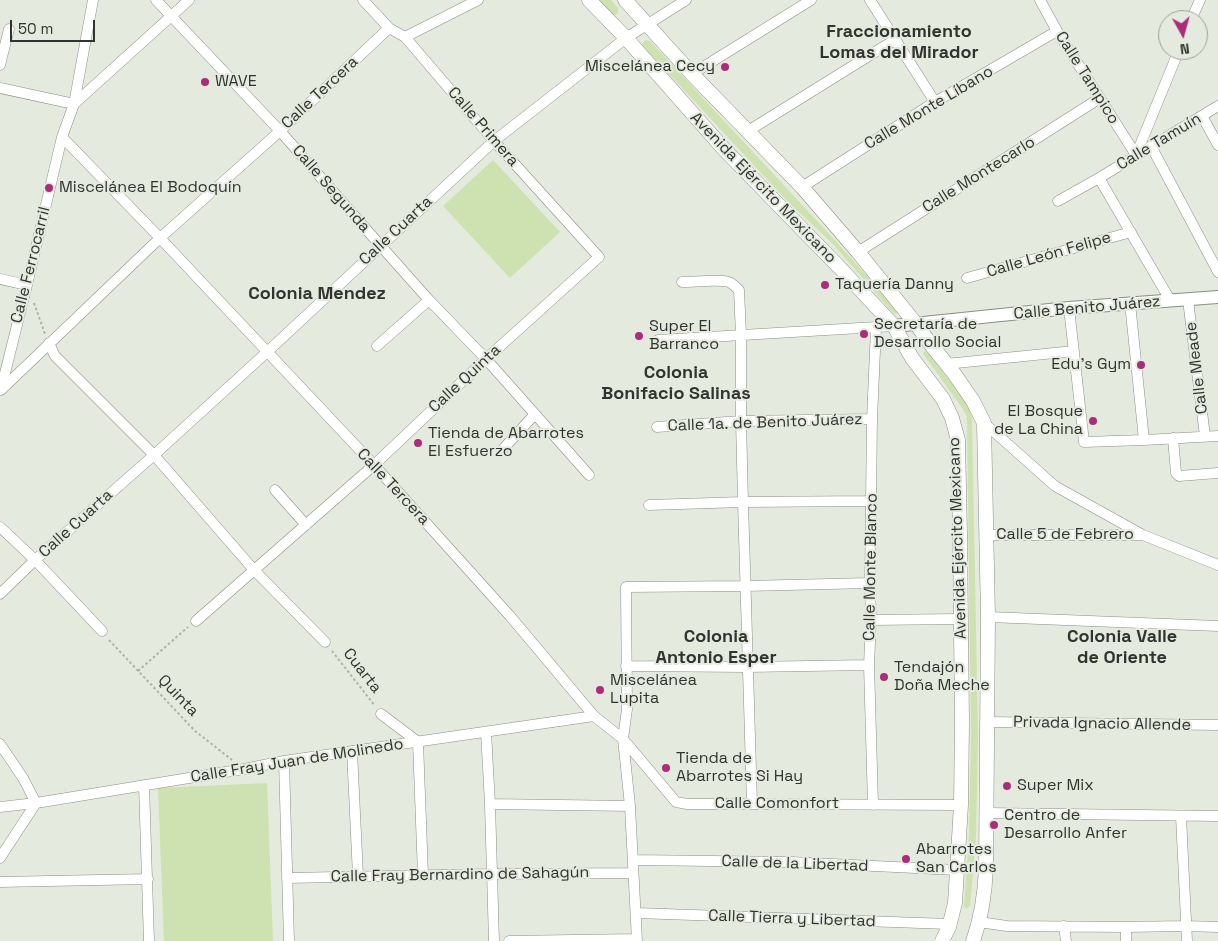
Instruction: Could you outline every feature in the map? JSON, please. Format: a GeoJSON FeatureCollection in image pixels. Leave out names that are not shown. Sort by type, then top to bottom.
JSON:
{"type":"FeatureCollection","features":[{"type":"Feature","properties":{"kind":"main road","name":"Avenida Ejército Mexicano"},"geometry":{"type":"LineString","coordinates":[[589,0],[626,38],[722,148],[894,326],[912,358],[943,399],[952,418],[958,440],[961,619],[961,805],[955,903],[942,941]]}},
{"type":"Feature","properties":{"kind":"main road","name":"Avenida Ejército Mexicano"},"geometry":{"type":"LineString","coordinates":[[624,0],[692,74],[802,187],[858,252],[946,364],[973,401],[984,423],[988,617],[986,877],[979,922],[973,941]]}},
{"type":"Feature","properties":{"kind":"street"},"geometry":{"type":"LineString","coordinates":[[74,104],[93,0]]}},
{"type":"Feature","properties":{"kind":"street","name":"Calle Segunda"},"geometry":{"type":"LineString","coordinates":[[156,0],[280,131],[429,300],[486,358],[589,475]]}},
{"type":"Feature","properties":{"kind":"street"},"geometry":{"type":"LineString","coordinates":[[74,104],[190,0]]}},
{"type":"Feature","properties":{"kind":"street","name":"Calle Primera"},"geometry":{"type":"LineString","coordinates":[[363,0],[389,28],[405,37],[494,141],[599,257]]}},
{"type":"Feature","properties":{"kind":"street"},"geometry":{"type":"LineString","coordinates":[[405,37],[478,0]]}},
{"type":"Feature","properties":{"kind":"street","name":"Calle Cuarta"},"geometry":{"type":"LineString","coordinates":[[0,594],[35,560],[267,352],[494,141],[626,38],[686,0]]}},
{"type":"Feature","properties":{"kind":"street"},"geometry":{"type":"LineString","coordinates":[[692,74],[811,0]]}},
{"type":"Feature","properties":{"kind":"street"},"geometry":{"type":"LineString","coordinates":[[870,0],[935,102]]}},
{"type":"Feature","properties":{"kind":"street","name":"Calle Tampico"},"geometry":{"type":"LineString","coordinates":[[1040,0],[1057,31],[1136,155]]}},
{"type":"Feature","properties":{"kind":"street","name":"Calle Tercera"},"geometry":{"type":"LineString","coordinates":[[0,391],[160,238],[280,131],[389,28]]}},
{"type":"Feature","properties":{"kind":"street"},"geometry":{"type":"LineString","coordinates":[[0,65],[9,29]]}},
{"type":"Feature","properties":{"kind":"street","name":"Calle Monte Líbano"},"geometry":{"type":"LineString","coordinates":[[802,187],[935,102],[1057,31]]}},
{"type":"Feature","properties":{"kind":"street"},"geometry":{"type":"LineString","coordinates":[[748,131],[896,39]]}},
{"type":"Feature","properties":{"kind":"street"},"geometry":{"type":"LineString","coordinates":[[1136,155],[1175,60]]}},
{"type":"Feature","properties":{"kind":"street"},"geometry":{"type":"LineString","coordinates":[[0,88],[74,104]]}},
{"type":"Feature","properties":{"kind":"street","name":"Calle Montecarlo"},"geometry":{"type":"LineString","coordinates":[[858,252],[1100,98]]}},
{"type":"Feature","properties":{"kind":"street","name":"Calle Ferrocarril"},"geometry":{"type":"LineString","coordinates":[[0,391],[62,137],[74,104]]}},
{"type":"Feature","properties":{"kind":"street","name":"Calle Tamuín"},"geometry":{"type":"LineString","coordinates":[[1058,201],[1218,106]]}},
{"type":"Feature","properties":{"kind":"street"},"geometry":{"type":"LineString","coordinates":[[1202,116],[1218,145]]}},
{"type":"Feature","properties":{"kind":"street","name":"Calle Tercera"},"geometry":{"type":"LineString","coordinates":[[62,137],[374,465],[510,616],[594,716],[623,739]]}},
{"type":"Feature","properties":{"kind":"street"},"geometry":{"type":"LineString","coordinates":[[1152,146],[1218,272]]}},
{"type":"Feature","properties":{"kind":"street"},"geometry":{"type":"LineString","coordinates":[[1099,178],[1170,300]]}},
{"type":"Feature","properties":{"kind":"street","name":"Calle León Felipe"},"geometry":{"type":"LineString","coordinates":[[967,278],[1131,232]]}},
{"type":"Feature","properties":{"kind":"street","name":"Calle Quinta"},"geometry":{"type":"LineString","coordinates":[[196,621],[374,465],[486,358],[599,257]]}},
{"type":"Feature","properties":{"kind":"street"},"geometry":{"type":"LineString","coordinates":[[0,279],[27,285]]}},
{"type":"Feature","properties":{"kind":"street"},"geometry":{"type":"LineString","coordinates":[[682,282],[729,282],[739,290],[742,335],[741,421],[752,804]]}},
{"type":"Feature","properties":{"kind":"street","name":"Calle Benito Juárez"},"geometry":{"type":"LineString","coordinates":[[658,340],[876,328],[1069,308],[1218,298]]}},
{"type":"Feature","properties":{"kind":"street"},"geometry":{"type":"LineString","coordinates":[[377,346],[429,300]]}},
{"type":"Feature","properties":{"kind":"street","name":"Calle Meade"},"geometry":{"type":"LineString","coordinates":[[1188,300],[1205,436]]}},
{"type":"Feature","properties":{"kind":"street"},"geometry":{"type":"LineString","coordinates":[[1130,304],[1144,440]]}},
{"type":"Feature","properties":{"kind":"street"},"geometry":{"type":"LineString","coordinates":[[1069,308],[1084,442],[1218,436]]}},
{"type":"Feature","properties":{"kind":"street","name":"Calle Monte Blanco"},"geometry":{"type":"LineString","coordinates":[[873,805],[869,664],[872,419],[876,328]]}},
{"type":"Feature","properties":{"kind":"street"},"geometry":{"type":"LineString","coordinates":[[49,343],[55,356],[154,455],[254,570],[325,642]]}},
{"type":"Feature","properties":{"kind":"street"},"geometry":{"type":"LineString","coordinates":[[946,364],[1074,351]]}},
{"type":"Feature","properties":{"kind":"street"},"geometry":{"type":"LineString","coordinates":[[503,449],[535,414]]}},
{"type":"Feature","properties":{"kind":"street","name":"Calle 1a. de Benito Juárez"},"geometry":{"type":"LineString","coordinates":[[657,427],[741,421],[872,419]]}},
{"type":"Feature","properties":{"kind":"street"},"geometry":{"type":"LineString","coordinates":[[984,423],[1055,486],[1143,535],[1218,565]]}},
{"type":"Feature","properties":{"kind":"street"},"geometry":{"type":"LineString","coordinates":[[1173,438],[1176,473],[1179,476],[1218,474]]}},
{"type":"Feature","properties":{"kind":"street"},"geometry":{"type":"LineString","coordinates":[[275,490],[306,525]]}},
{"type":"Feature","properties":{"kind":"street"},"geometry":{"type":"LineString","coordinates":[[649,505],[871,501]]}},
{"type":"Feature","properties":{"kind":"street"},"geometry":{"type":"LineString","coordinates":[[0,526],[102,631]]}},
{"type":"Feature","properties":{"kind":"street","name":"Calle 5 de Febrero"},"geometry":{"type":"LineString","coordinates":[[987,535],[1143,535]]}},
{"type":"Feature","properties":{"kind":"street"},"geometry":{"type":"LineString","coordinates":[[509,941],[637,940],[630,806],[623,739],[627,709],[626,587],[870,583]]}},
{"type":"Feature","properties":{"kind":"street"},"geometry":{"type":"LineString","coordinates":[[988,617],[1218,626]]}},
{"type":"Feature","properties":{"kind":"street"},"geometry":{"type":"LineString","coordinates":[[871,620],[961,619]]}},
{"type":"Feature","properties":{"kind":"street"},"geometry":{"type":"LineString","coordinates":[[626,666],[747,667],[869,664]]}},
{"type":"Feature","properties":{"kind":"street"},"geometry":{"type":"LineString","coordinates":[[381,714],[418,742],[423,875]]}},
{"type":"Feature","properties":{"kind":"street","name":"Calle Fray Juan de Molinedo"},"geometry":{"type":"LineString","coordinates":[[0,807],[36,803],[284,761],[594,716]]}},
{"type":"Feature","properties":{"kind":"street","name":"Privada Ignacio Allende"},"geometry":{"type":"LineString","coordinates":[[987,722],[1218,725]]}},
{"type":"Feature","properties":{"kind":"street"},"geometry":{"type":"LineString","coordinates":[[486,732],[494,941]]}},
{"type":"Feature","properties":{"kind":"street","name":"Calle Comonfort"},"geometry":{"type":"LineString","coordinates":[[623,739],[676,802],[687,804],[961,805]]}},
{"type":"Feature","properties":{"kind":"street"},"geometry":{"type":"LineString","coordinates":[[0,744],[23,778],[36,803],[0,858]]}},
{"type":"Feature","properties":{"kind":"street"},"geometry":{"type":"LineString","coordinates":[[352,752],[358,876]]}},
{"type":"Feature","properties":{"kind":"street"},"geometry":{"type":"LineString","coordinates":[[284,761],[289,941]]}},
{"type":"Feature","properties":{"kind":"street"},"geometry":{"type":"LineString","coordinates":[[144,785],[149,941]]}},
{"type":"Feature","properties":{"kind":"street"},"geometry":{"type":"LineString","coordinates":[[490,804],[630,806]]}},
{"type":"Feature","properties":{"kind":"street"},"geometry":{"type":"LineString","coordinates":[[987,813],[1218,816]]}},
{"type":"Feature","properties":{"kind":"street"},"geometry":{"type":"LineString","coordinates":[[1181,816],[1186,941]]}},
{"type":"Feature","properties":{"kind":"street","name":"Calle de la Libertad"},"geometry":{"type":"LineString","coordinates":[[632,860],[791,862],[957,870]]}},
{"type":"Feature","properties":{"kind":"street","name":"Calle Fray Bernardino de Sahagún"},"geometry":{"type":"LineString","coordinates":[[287,878],[633,873]]}},
{"type":"Feature","properties":{"kind":"street"},"geometry":{"type":"LineString","coordinates":[[0,882],[148,879]]}},
{"type":"Feature","properties":{"kind":"street","name":"Calle Tierra y Libertad"},"geometry":{"type":"LineString","coordinates":[[636,913],[949,924]]}},
{"type":"Feature","properties":{"kind":"street"},"geometry":{"type":"LineString","coordinates":[[979,922],[1007,926],[1218,927]]}},
{"type":"Feature","properties":{"kind":"street"},"geometry":{"type":"LineString","coordinates":[[1064,926],[1066,941]]}},
{"type":"Feature","properties":{"kind":"street"},"geometry":{"type":"LineString","coordinates":[[1126,927],[1126,941]]}},
{"type":"Feature","properties":{"kind":"path"},"geometry":{"type":"LineString","coordinates":[[27,285],[49,343]]}},
{"type":"Feature","properties":{"kind":"path"},"geometry":{"type":"LineString","coordinates":[[138,671],[196,621]]}},
{"type":"Feature","properties":{"kind":"path","name":"Quinta"},"geometry":{"type":"LineString","coordinates":[[102,631],[195,731],[244,769]]}},
{"type":"Feature","properties":{"kind":"path","name":"Cuarta"},"geometry":{"type":"LineString","coordinates":[[325,642],[381,714]]}},
{"type":"Feature","properties":{"kind":"green space"},"geometry":{"type":"Polygon","coordinates":[[[598,0],[611,0],[618,8],[618,13],[615,15],[610,14],[598,0]]]}},
{"type":"Feature","properties":{"kind":"green space"},"geometry":{"type":"Polygon","coordinates":[[[645,40],[650,41],[831,236],[898,310],[898,313],[894,314],[830,241],[789,203],[643,46],[642,44],[645,40]]]}},
{"type":"Feature","properties":{"kind":"green space"},"geometry":{"type":"Polygon","coordinates":[[[493,160],[560,232],[510,278],[443,206],[493,160]]]}},
{"type":"Feature","properties":{"kind":"green space"},"geometry":{"type":"Polygon","coordinates":[[[923,352],[928,352],[968,405],[972,420],[978,733],[976,837],[970,906],[966,909],[964,906],[969,836],[971,731],[967,422],[962,408],[924,355],[923,352]]]}},
{"type":"Feature","properties":{"kind":"green space"},"geometry":{"type":"Polygon","coordinates":[[[267,783],[273,941],[164,941],[158,788],[267,783]]]}},
{"type":"Feature","properties":{"kind":"place","name":"Miscelánea Cecy"},"geometry":{"type":"Point","coordinates":[725,67]}},
{"type":"Feature","properties":{"kind":"place","name":"WAVE"},"geometry":{"type":"Point","coordinates":[205,82]}},
{"type":"Feature","properties":{"kind":"place","name":"Miscelánea El Bodoquín"},"geometry":{"type":"Point","coordinates":[49,188]}},
{"type":"Feature","properties":{"kind":"place","name":"Taquería Danny"},"geometry":{"type":"Point","coordinates":[825,285]}},
{"type":"Feature","properties":{"kind":"place","name":"Secretaría de Desarrollo Social"},"geometry":{"type":"Point","coordinates":[864,334]}},
{"type":"Feature","properties":{"kind":"place","name":"Super El Barranco"},"geometry":{"type":"Point","coordinates":[639,336]}},
{"type":"Feature","properties":{"kind":"place","name":"Edu's Gym"},"geometry":{"type":"Point","coordinates":[1141,365]}},
{"type":"Feature","properties":{"kind":"place","name":"El Bosque de La China"},"geometry":{"type":"Point","coordinates":[1093,421]}},
{"type":"Feature","properties":{"kind":"place","name":"Tienda de Abarrotes El Esfuerzo"},"geometry":{"type":"Point","coordinates":[418,443]}},
{"type":"Feature","properties":{"kind":"place","name":"Tendajón Doña Meche"},"geometry":{"type":"Point","coordinates":[884,677]}},
{"type":"Feature","properties":{"kind":"place","name":"Miscelánea Lupita"},"geometry":{"type":"Point","coordinates":[600,690]}},
{"type":"Feature","properties":{"kind":"place","name":"Tienda de Abarrotes Si Hay"},"geometry":{"type":"Point","coordinates":[666,768]}},
{"type":"Feature","properties":{"kind":"place","name":"Super Mix"},"geometry":{"type":"Point","coordinates":[1007,786]}},
{"type":"Feature","properties":{"kind":"place","name":"Centro de Desarrollo Anfer"},"geometry":{"type":"Point","coordinates":[994,825]}},
{"type":"Feature","properties":{"kind":"place","name":"Abarrotes San Carlos"},"geometry":{"type":"Point","coordinates":[906,859]}},
{"type":"Feature","properties":{"kind":"district","name":"Fraccionamiento Lomas del Mirador"},"geometry":{"type":"Point","coordinates":[899,42]}},
{"type":"Feature","properties":{"kind":"district","name":"Colonia Mendez"},"geometry":{"type":"Point","coordinates":[317,294]}},
{"type":"Feature","properties":{"kind":"district","name":"Colonia Bonifacio Salinas"},"geometry":{"type":"Point","coordinates":[676,383]}},
{"type":"Feature","properties":{"kind":"district","name":"Colonia Antonio Esper"},"geometry":{"type":"Point","coordinates":[716,648]}},
{"type":"Feature","properties":{"kind":"district","name":"Colonia Valle de Oriente"},"geometry":{"type":"Point","coordinates":[1122,648]}}]}
